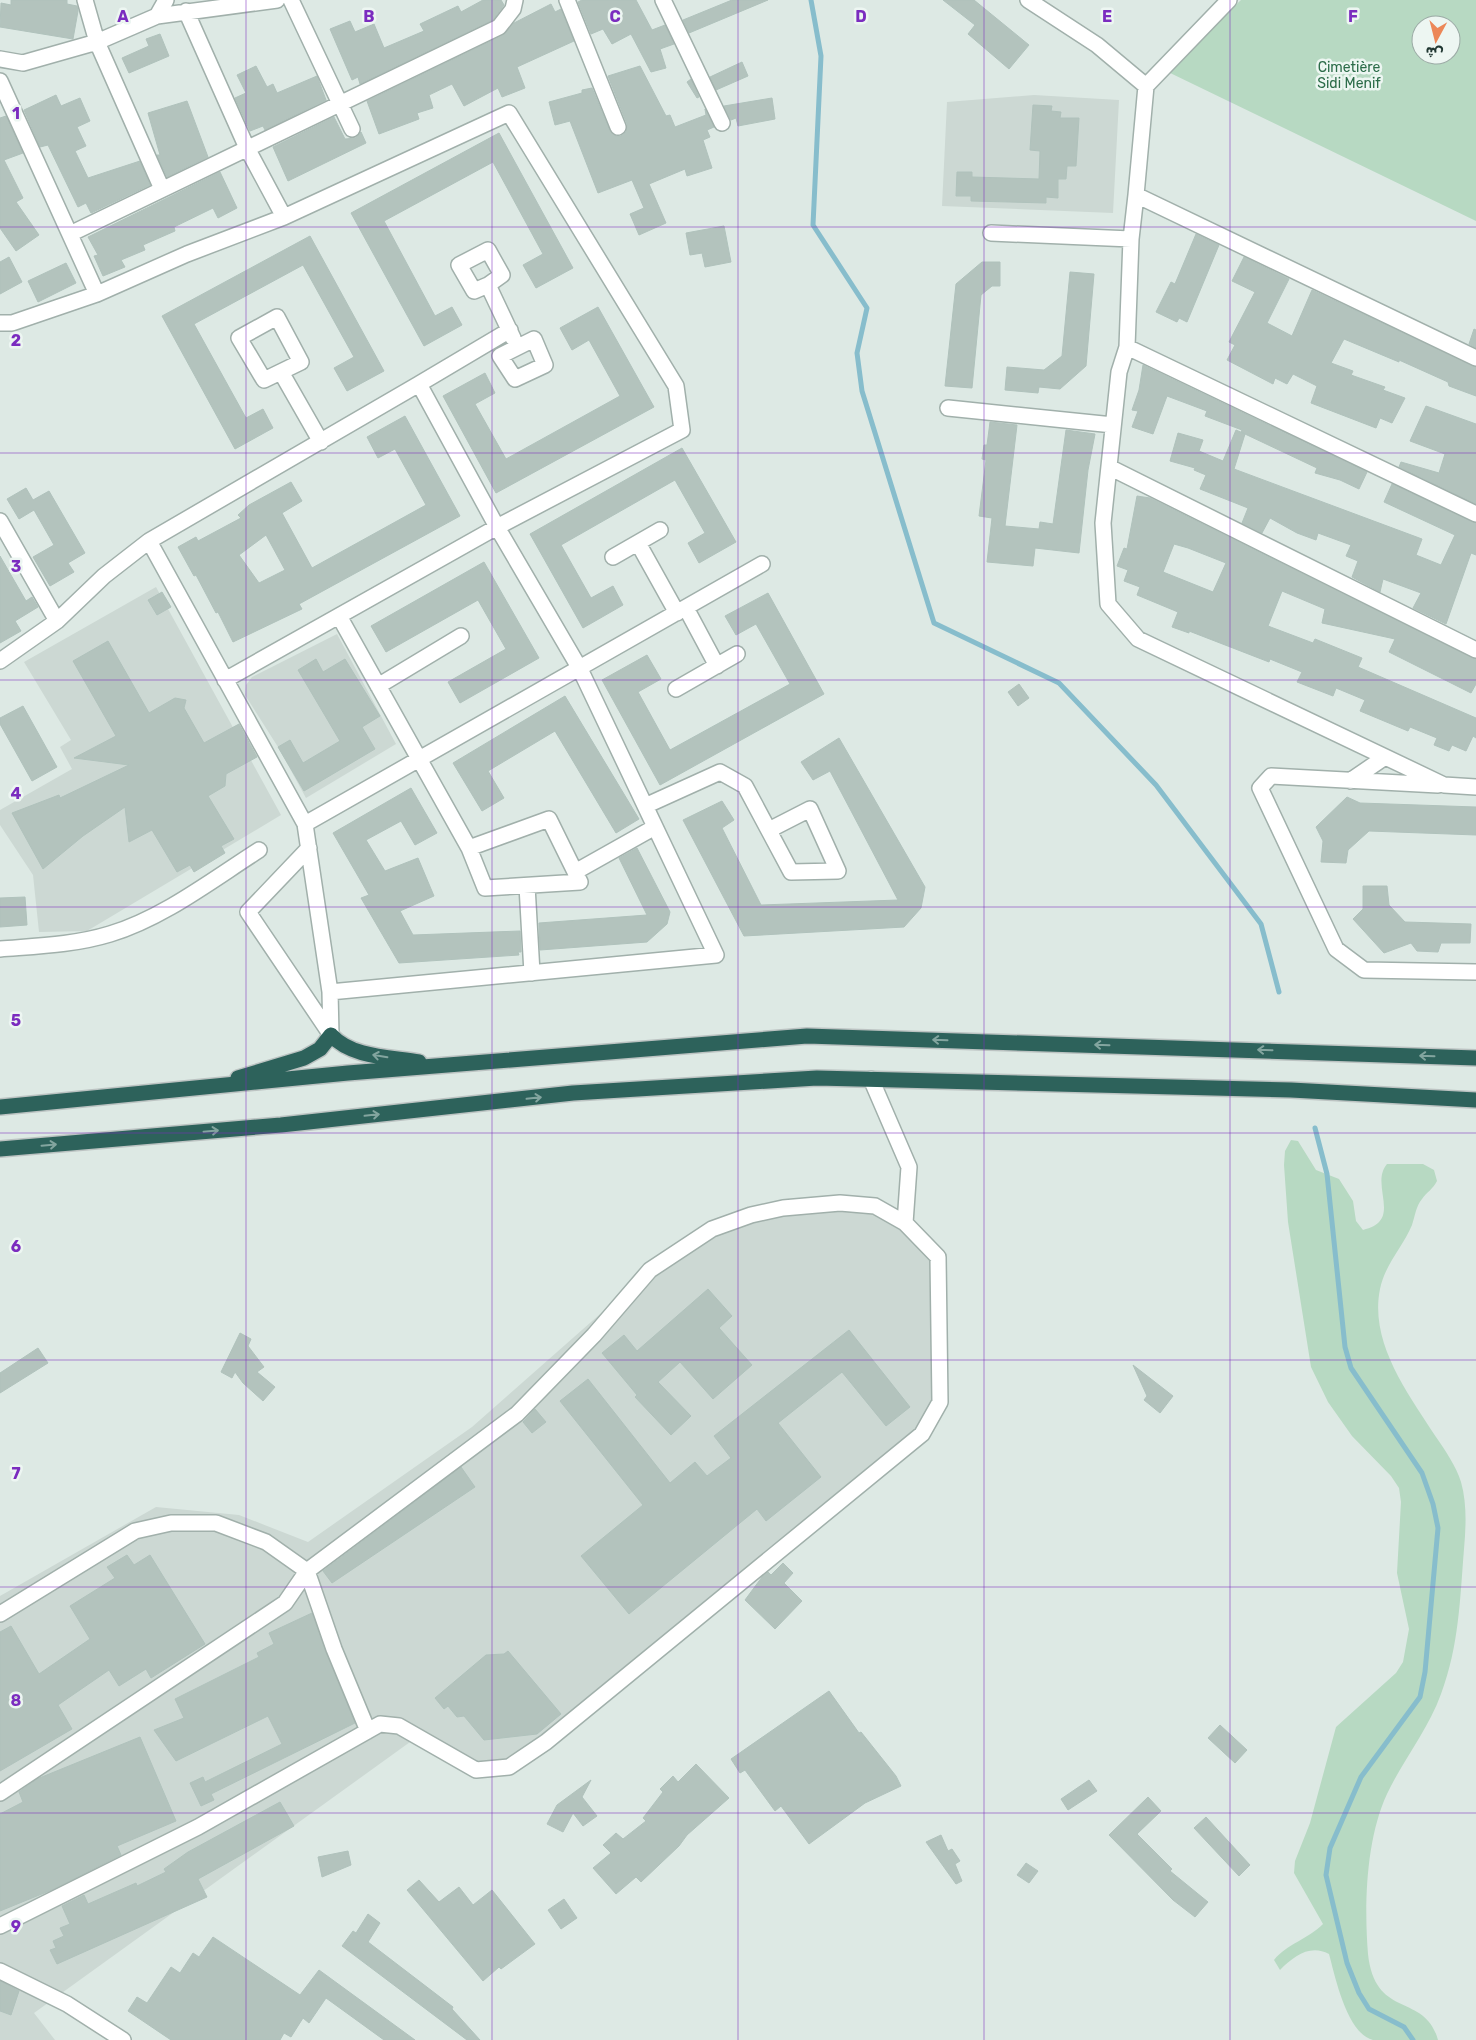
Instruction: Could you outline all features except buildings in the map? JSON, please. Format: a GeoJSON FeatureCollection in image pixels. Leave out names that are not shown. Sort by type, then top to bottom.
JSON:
{"type":"FeatureCollection","features":[{"type":"Feature","properties":{"kind":"highway"},"geometry":{"type":"LineString","coordinates":[[207,1088],[304,1058],[320,1049],[331,1035],[338,1043],[363,1053],[446,1066]]}},
{"type":"Feature","properties":{"kind":"highway"},"geometry":{"type":"LineString","coordinates":[[0,1107],[348,1073],[807,1036],[1476,1058]]}},
{"type":"Feature","properties":{"kind":"highway"},"geometry":{"type":"LineString","coordinates":[[0,1149],[281,1125],[573,1093],[818,1078],[1291,1090],[1476,1100]]}},
{"type":"Feature","properties":{"kind":"street"},"geometry":{"type":"LineString","coordinates":[[85,0],[97,42],[162,189]]}},
{"type":"Feature","properties":{"kind":"street"},"geometry":{"type":"LineString","coordinates":[[157,16],[166,0]]}},
{"type":"Feature","properties":{"kind":"street"},"geometry":{"type":"LineString","coordinates":[[0,59],[23,63],[97,42],[157,16],[277,0]]}},
{"type":"Feature","properties":{"kind":"street"},"geometry":{"type":"LineString","coordinates":[[291,0],[352,129]]}},
{"type":"Feature","properties":{"kind":"street"},"geometry":{"type":"LineString","coordinates":[[70,234],[499,26],[513,9],[515,0]]}},
{"type":"Feature","properties":{"kind":"street"},"geometry":{"type":"LineString","coordinates":[[567,0],[618,127]]}},
{"type":"Feature","properties":{"kind":"street"},"geometry":{"type":"LineString","coordinates":[[663,0],[722,123]]}},
{"type":"Feature","properties":{"kind":"street"},"geometry":{"type":"LineString","coordinates":[[1028,0],[1046,6],[1146,86]]}},
{"type":"Feature","properties":{"kind":"street"},"geometry":{"type":"LineString","coordinates":[[1229,0],[1146,86],[1131,239],[1126,347],[1119,372],[1103,523],[1108,604],[1138,639],[1444,785]]}},
{"type":"Feature","properties":{"kind":"street"},"geometry":{"type":"LineString","coordinates":[[186,11],[247,148],[284,217]]}},
{"type":"Feature","properties":{"kind":"street"},"geometry":{"type":"LineString","coordinates":[[0,81],[97,294]]}},
{"type":"Feature","properties":{"kind":"street"},"geometry":{"type":"LineString","coordinates":[[0,323],[12,323],[97,294],[187,254],[284,217],[509,113],[676,386],[682,430],[497,527],[225,680]]}},
{"type":"Feature","properties":{"kind":"street"},"geometry":{"type":"LineString","coordinates":[[1136,195],[1476,358]]}},
{"type":"Feature","properties":{"kind":"street"},"geometry":{"type":"LineString","coordinates":[[991,233],[1131,239]]}},
{"type":"Feature","properties":{"kind":"street"},"geometry":{"type":"LineString","coordinates":[[488,286],[517,346]]}},
{"type":"Feature","properties":{"kind":"street"},"geometry":{"type":"LineString","coordinates":[[0,661],[56,621],[104,576],[149,541],[510,330]]}},
{"type":"Feature","properties":{"kind":"street"},"geometry":{"type":"LineString","coordinates":[[1126,347],[1476,514]]}},
{"type":"Feature","properties":{"kind":"street"},"geometry":{"type":"LineString","coordinates":[[281,372],[321,442]]}},
{"type":"Feature","properties":{"kind":"street"},"geometry":{"type":"LineString","coordinates":[[330,992],[716,955],[580,669],[497,527],[419,384]]}},
{"type":"Feature","properties":{"kind":"street"},"geometry":{"type":"LineString","coordinates":[[948,408],[1113,425]]}},
{"type":"Feature","properties":{"kind":"street"},"geometry":{"type":"LineString","coordinates":[[1108,467],[1476,650]]}},
{"type":"Feature","properties":{"kind":"street"},"geometry":{"type":"LineString","coordinates":[[0,521],[56,621]]}},
{"type":"Feature","properties":{"kind":"street"},"geometry":{"type":"LineString","coordinates":[[613,557],[660,530]]}},
{"type":"Feature","properties":{"kind":"street"},"geometry":{"type":"LineString","coordinates":[[149,541],[305,824],[330,992],[331,1035]]}},
{"type":"Feature","properties":{"kind":"street"},"geometry":{"type":"LineString","coordinates":[[638,543],[716,666]]}},
{"type":"Feature","properties":{"kind":"street"},"geometry":{"type":"LineString","coordinates":[[305,824],[762,564]]}},
{"type":"Feature","properties":{"kind":"street"},"geometry":{"type":"LineString","coordinates":[[339,616],[469,848],[485,888],[580,882],[549,819],[469,848]]}},
{"type":"Feature","properties":{"kind":"street"},"geometry":{"type":"LineString","coordinates":[[378,686],[461,636]]}},
{"type":"Feature","properties":{"kind":"street"},"geometry":{"type":"LineString","coordinates":[[676,689],[737,654]]}},
{"type":"Feature","properties":{"kind":"street"},"geometry":{"type":"LineString","coordinates":[[1350,780],[1384,757]]}},
{"type":"Feature","properties":{"kind":"street"},"geometry":{"type":"LineString","coordinates":[[645,806],[720,772],[745,786],[790,872],[838,871],[810,809],[769,830]]}},
{"type":"Feature","properties":{"kind":"street"},"geometry":{"type":"LineString","coordinates":[[1476,787],[1271,776],[1260,788],[1336,950],[1364,970],[1476,972]]}},
{"type":"Feature","properties":{"kind":"street"},"geometry":{"type":"LineString","coordinates":[[575,872],[655,827]]}},
{"type":"Feature","properties":{"kind":"street"},"geometry":{"type":"LineString","coordinates":[[309,848],[248,912],[331,1035]]}},
{"type":"Feature","properties":{"kind":"street"},"geometry":{"type":"LineString","coordinates":[[0,949],[80,942],[110,934],[141,922],[259,850]]}},
{"type":"Feature","properties":{"kind":"street"},"geometry":{"type":"LineString","coordinates":[[527,886],[532,973]]}},
{"type":"Feature","properties":{"kind":"street"},"geometry":{"type":"LineString","coordinates":[[871,1079],[909,1167],[905,1223]]}},
{"type":"Feature","properties":{"kind":"street"},"geometry":{"type":"LineString","coordinates":[[0,1793],[286,1603],[307,1572],[517,1414],[594,1335],[650,1270],[712,1229],[783,1208],[840,1203],[875,1206],[905,1223],[938,1257],[940,1402],[922,1434],[546,1742],[508,1767],[476,1770],[400,1726],[380,1724],[198,1827],[0,1926]]}},
{"type":"Feature","properties":{"kind":"street"},"geometry":{"type":"LineString","coordinates":[[0,1614],[136,1531],[171,1523],[216,1523],[266,1542],[307,1572],[334,1649],[368,1731]]}},
{"type":"Feature","properties":{"kind":"street"},"geometry":{"type":"LineString","coordinates":[[0,1971],[67,2004],[123,2040]]}},
{"type":"Feature","properties":{"kind":"shaded area"},"geometry":{"type":"Polygon","coordinates":[[[1034,95],[1119,100],[1113,213],[942,206],[947,102],[1034,95]]]}},
{"type":"Feature","properties":{"kind":"shaded area"},"geometry":{"type":"Polygon","coordinates":[[[156,587],[281,815],[87,931],[39,932],[33,875],[0,825],[0,810],[72,769],[60,747],[71,740],[24,662],[156,587]]]}},
{"type":"Feature","properties":{"kind":"shaded area"},"geometry":{"type":"Polygon","coordinates":[[[337,634],[396,744],[306,798],[278,747],[245,695],[246,685],[252,677],[337,634]]]}},
{"type":"Feature","properties":{"kind":"shaded area"},"geometry":{"type":"Polygon","coordinates":[[[875,1206],[938,1257],[940,1402],[922,1434],[509,1767],[476,1770],[417,1737],[34,2013],[55,2040],[0,2040],[0,1596],[156,1507],[239,1515],[308,1542],[472,1427],[650,1270],[751,1215],[875,1206]]]}},
{"type":"Feature","properties":{"kind":"green space","name":"Cimetière Sidi Menif"},"geometry":{"type":"Polygon","coordinates":[[[1241,0],[1476,0],[1476,221],[1166,71],[1241,0]]]}},
{"type":"Feature","properties":{"kind":"green space"},"geometry":{"type":"Polygon","coordinates":[[[1291,1140],[1298,1141],[1316,1170],[1339,1179],[1353,1201],[1356,1221],[1363,1230],[1375,1225],[1382,1219],[1384,1202],[1381,1182],[1382,1172],[1387,1164],[1423,1164],[1434,1170],[1437,1181],[1420,1202],[1412,1225],[1382,1280],[1378,1309],[1380,1329],[1394,1368],[1414,1404],[1450,1458],[1461,1482],[1466,1524],[1460,1604],[1452,1658],[1436,1707],[1393,1781],[1380,1812],[1368,1872],[1366,1915],[1368,1954],[1372,1975],[1380,1989],[1390,1998],[1423,2016],[1432,2025],[1438,2040],[1373,2040],[1364,2035],[1349,2016],[1329,1954],[1322,1951],[1309,1951],[1297,1956],[1280,1970],[1274,1960],[1279,1954],[1311,1934],[1323,1924],[1294,1873],[1295,1861],[1310,1823],[1336,1727],[1396,1673],[1403,1662],[1409,1629],[1397,1573],[1401,1502],[1399,1488],[1391,1476],[1352,1436],[1328,1402],[1311,1367],[1288,1222],[1284,1165],[1285,1151],[1291,1140]]]}},
{"type":"Feature","properties":{"kind":"waterway"},"geometry":{"type":"LineString","coordinates":[[811,0],[821,56],[813,225],[867,308],[857,353],[862,391],[934,623],[1059,683],[1156,785],[1261,924],[1279,992]]}},
{"type":"Feature","properties":{"kind":"waterway"},"geometry":{"type":"LineString","coordinates":[[1315,1128],[1327,1174],[1345,1347],[1351,1368],[1422,1473],[1433,1504],[1438,1528],[1425,1672],[1420,1697],[1361,1777],[1330,1848],[1326,1875],[1347,1963],[1359,1993],[1369,2009],[1404,2027],[1413,2040]]}}]}
